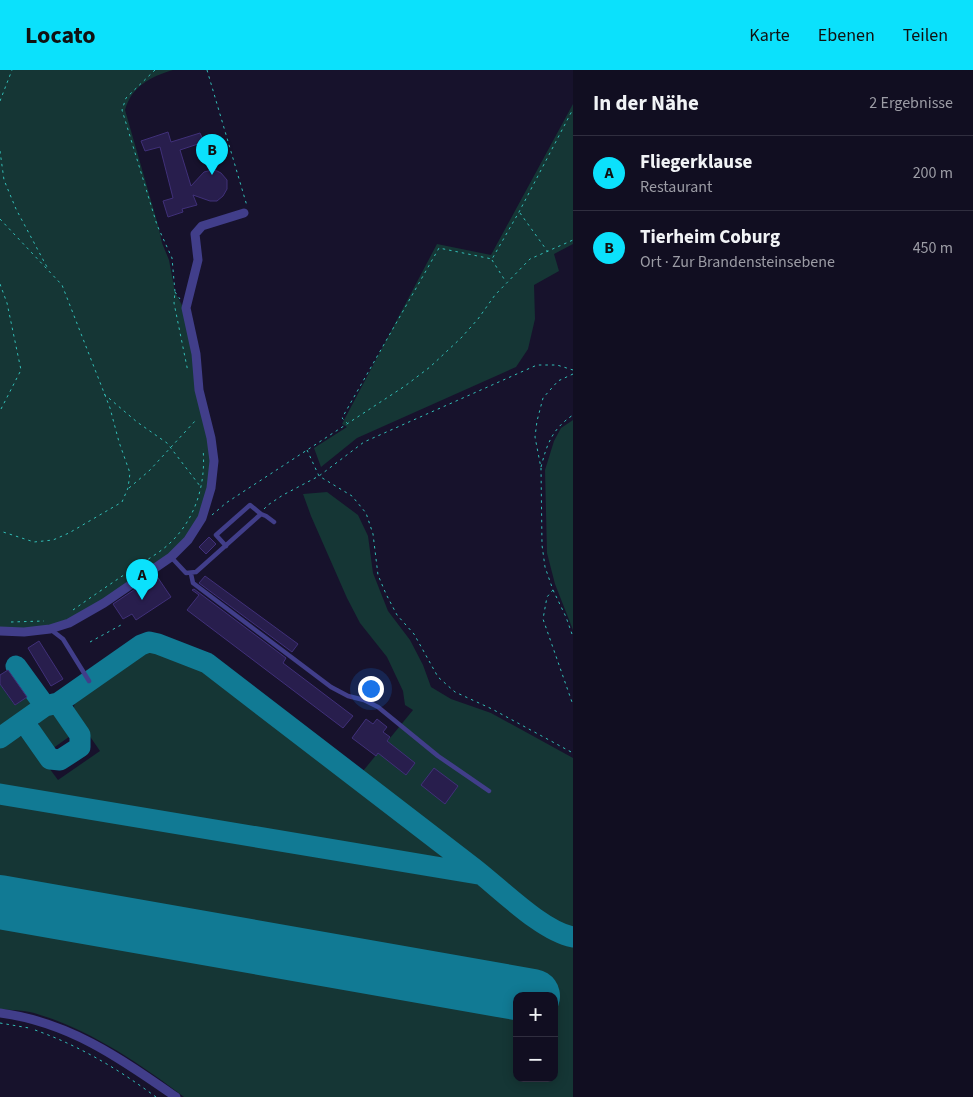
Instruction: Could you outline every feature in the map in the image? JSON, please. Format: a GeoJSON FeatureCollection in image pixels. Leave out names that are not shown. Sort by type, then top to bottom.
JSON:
{"type":"FeatureCollection","features":[{"type":"Feature","properties":{"kind":"street"},"geometry":{"type":"LineString","coordinates":[[0,631],[50,630],[69,623],[104,603],[171,557],[188,540],[202,518],[211,488],[214,461],[211,438],[199,390],[195,348],[186,308],[198,260],[195,234],[202,226],[244,213]]}},
{"type":"Feature","properties":{"kind":"street"},"geometry":{"type":"LineString","coordinates":[[0,1013],[35,1019],[73,1033],[135,1068],[176,1097]]}},
{"type":"Feature","properties":{"kind":"lane"},"geometry":{"type":"LineString","coordinates":[[226,546],[216,536],[250,505],[274,522]]}},
{"type":"Feature","properties":{"kind":"lane"},"geometry":{"type":"LineString","coordinates":[[191,574],[203,566],[261,514]]}},
{"type":"Feature","properties":{"kind":"lane"},"geometry":{"type":"LineString","coordinates":[[171,557],[183,571],[191,574]]}},
{"type":"Feature","properties":{"kind":"lane"},"geometry":{"type":"LineString","coordinates":[[191,574],[192,584],[330,687],[378,707],[438,756],[489,791]]}},
{"type":"Feature","properties":{"kind":"lane"},"geometry":{"type":"LineString","coordinates":[[50,630],[63,639],[89,681]]}},
{"type":"Feature","properties":{"kind":"path"},"geometry":{"type":"LineString","coordinates":[[0,101],[12,70]]}},
{"type":"Feature","properties":{"kind":"path"},"geometry":{"type":"LineString","coordinates":[[154,70],[126,98],[122,110],[157,225],[172,258],[174,303],[189,374]]}},
{"type":"Feature","properties":{"kind":"path"},"geometry":{"type":"LineString","coordinates":[[207,70],[246,200],[247,209],[244,213]]}},
{"type":"Feature","properties":{"kind":"path"},"geometry":{"type":"LineString","coordinates":[[492,259],[573,109]]}},
{"type":"Feature","properties":{"kind":"path"},"geometry":{"type":"LineString","coordinates":[[0,151],[4,180],[16,209],[48,269]]}},
{"type":"Feature","properties":{"kind":"path"},"geometry":{"type":"LineString","coordinates":[[519,212],[548,252]]}},
{"type":"Feature","properties":{"kind":"path"},"geometry":{"type":"LineString","coordinates":[[0,218],[62,285],[104,394],[130,473],[128,488],[122,502],[69,533],[53,540],[34,542],[0,531]]}},
{"type":"Feature","properties":{"kind":"path"},"geometry":{"type":"LineString","coordinates":[[211,516],[226,503],[307,449],[348,425],[430,367],[461,338],[478,319],[495,294],[530,260],[573,240]]}},
{"type":"Feature","properties":{"kind":"path"},"geometry":{"type":"LineString","coordinates":[[348,425],[342,418],[439,248],[492,259],[506,283]]}},
{"type":"Feature","properties":{"kind":"path"},"geometry":{"type":"LineString","coordinates":[[0,284],[7,303],[21,370],[0,411]]}},
{"type":"Feature","properties":{"kind":"path"},"geometry":{"type":"LineString","coordinates":[[261,514],[268,504],[319,476],[364,442],[537,364],[557,365],[573,370]]}},
{"type":"Feature","properties":{"kind":"path"},"geometry":{"type":"LineString","coordinates":[[573,374],[558,381],[543,398],[535,437],[541,468],[542,545],[545,567],[573,637]]}},
{"type":"Feature","properties":{"kind":"path"},"geometry":{"type":"LineString","coordinates":[[104,394],[170,447],[200,487]]}},
{"type":"Feature","properties":{"kind":"path"},"geometry":{"type":"LineString","coordinates":[[541,468],[555,429],[573,415]]}},
{"type":"Feature","properties":{"kind":"path"},"geometry":{"type":"LineString","coordinates":[[128,488],[149,470],[190,426]]}},
{"type":"Feature","properties":{"kind":"path"},"geometry":{"type":"LineString","coordinates":[[74,610],[159,552],[174,539],[189,519],[196,504],[202,475],[203,448]]}},
{"type":"Feature","properties":{"kind":"path"},"geometry":{"type":"LineString","coordinates":[[307,449],[319,476],[352,496],[366,513],[373,534],[378,575],[386,594],[398,615],[414,634],[438,677],[455,692],[492,709],[573,753]]}},
{"type":"Feature","properties":{"kind":"path"},"geometry":{"type":"LineString","coordinates":[[553,590],[547,597],[543,620],[573,706]]}},
{"type":"Feature","properties":{"kind":"path"},"geometry":{"type":"LineString","coordinates":[[9,622],[44,620]]}},
{"type":"Feature","properties":{"kind":"path"},"geometry":{"type":"LineString","coordinates":[[90,642],[121,625]]}},
{"type":"Feature","properties":{"kind":"path"},"geometry":{"type":"LineString","coordinates":[[0,1023],[31,1028],[87,1052],[126,1075],[156,1097]]}},
{"type":"Feature","properties":{"kind":"green space"},"geometry":{"type":"Polygon","coordinates":[[[0,70],[173,70],[150,79],[137,89],[125,110],[162,243],[169,260],[175,292],[184,309],[213,461],[200,518],[181,547],[105,601],[57,627],[0,630],[0,70]]]}},
{"type":"Feature","properties":{"kind":"green space"},"geometry":{"type":"Polygon","coordinates":[[[573,104],[573,244],[554,254],[559,271],[534,285],[535,319],[528,349],[516,367],[357,438],[321,467],[314,448],[347,427],[342,424],[437,244],[491,255],[573,104]]]}},
{"type":"Feature","properties":{"kind":"green space"},"geometry":{"type":"Polygon","coordinates":[[[573,420],[573,630],[555,584],[547,553],[545,470],[554,441],[561,428],[573,420]]]}},
{"type":"Feature","properties":{"kind":"green space"},"geometry":{"type":"Polygon","coordinates":[[[327,492],[358,515],[368,536],[373,573],[388,611],[410,640],[423,665],[431,687],[451,699],[491,713],[573,758],[573,1097],[184,1097],[113,1048],[74,1028],[34,1013],[0,1009],[0,747],[15,737],[23,736],[29,741],[58,780],[100,751],[73,712],[75,701],[144,650],[169,653],[210,669],[354,782],[413,710],[405,705],[403,691],[387,657],[360,623],[311,516],[303,494],[327,492]]]}},
{"type":"Feature","properties":{"kind":"green space"},"geometry":{"type":"Polygon","coordinates":[[[0,684],[15,705],[33,693],[37,701],[35,705],[0,728],[0,684]]]}},
{"type":"Feature","properties":{"kind":"green space"},"geometry":{"type":"Polygon","coordinates":[[[50,713],[59,715],[73,734],[52,749],[39,730],[39,721],[50,713]]]}},
{"type":"Feature","properties":{"kind":"building"},"geometry":{"type":"Polygon","coordinates":[[[168,132],[171,142],[200,133],[204,142],[180,150],[191,186],[204,172],[212,170],[221,173],[227,180],[227,189],[217,201],[210,201],[193,195],[197,205],[182,209],[183,212],[168,217],[163,201],[173,198],[160,147],[145,151],[141,141],[168,132]]]}},
{"type":"Feature","properties":{"kind":"building"},"geometry":{"type":"Polygon","coordinates":[[[209,537],[216,544],[206,554],[199,547],[209,537]]]}},
{"type":"Feature","properties":{"kind":"building"},"geometry":{"type":"Polygon","coordinates":[[[156,575],[171,597],[136,620],[132,614],[123,619],[113,604],[156,575]]]}},
{"type":"Feature","properties":{"kind":"building"},"geometry":{"type":"Polygon","coordinates":[[[205,576],[298,644],[292,652],[199,583],[205,576]]]}},
{"type":"Feature","properties":{"kind":"building"},"geometry":{"type":"Polygon","coordinates":[[[194,589],[286,658],[283,663],[353,716],[343,728],[187,610],[199,595],[192,590],[194,589]]]}},
{"type":"Feature","properties":{"kind":"building"},"geometry":{"type":"Polygon","coordinates":[[[39,641],[63,679],[51,686],[28,648],[39,641]]]}},
{"type":"Feature","properties":{"kind":"building"},"geometry":{"type":"Polygon","coordinates":[[[8,670],[27,697],[15,705],[0,684],[0,675],[8,670]]]}},
{"type":"Feature","properties":{"kind":"building"},"geometry":{"type":"Polygon","coordinates":[[[366,719],[373,724],[377,719],[387,727],[383,732],[390,737],[387,741],[415,763],[406,775],[378,753],[376,756],[352,738],[366,719]]]}},
{"type":"Feature","properties":{"kind":"building"},"geometry":{"type":"Polygon","coordinates":[[[434,768],[458,786],[445,804],[421,785],[434,768]]]}},
{"type":"Feature","properties":{"kind":"taxiway"},"geometry":{"type":"LineString","coordinates":[[0,738],[45,706],[58,703],[141,645],[149,642],[158,644],[207,663],[471,866],[520,907],[548,926],[573,937]]}},
{"type":"Feature","properties":{"kind":"taxiway"},"geometry":{"type":"LineString","coordinates":[[16,666],[45,706]]}},
{"type":"Feature","properties":{"kind":"taxiway"},"geometry":{"type":"LineString","coordinates":[[24,722],[50,759],[60,760],[80,747],[80,735],[58,703]]}},
{"type":"Feature","properties":{"kind":"taxiway"},"geometry":{"type":"LineString","coordinates":[[0,794],[478,874]]}},
{"type":"Feature","properties":{"kind":"runway"},"geometry":{"type":"LineString","coordinates":[[0,902],[513,992]]}},
{"type":"Feature","properties":{"kind":"place","name":"Tierheim Coburg"},"geometry":{"type":"Point","coordinates":[212,175]}},
{"type":"Feature","properties":{"kind":"place","name":"Fliegerklause"},"geometry":{"type":"Point","coordinates":[142,600]}}]}
